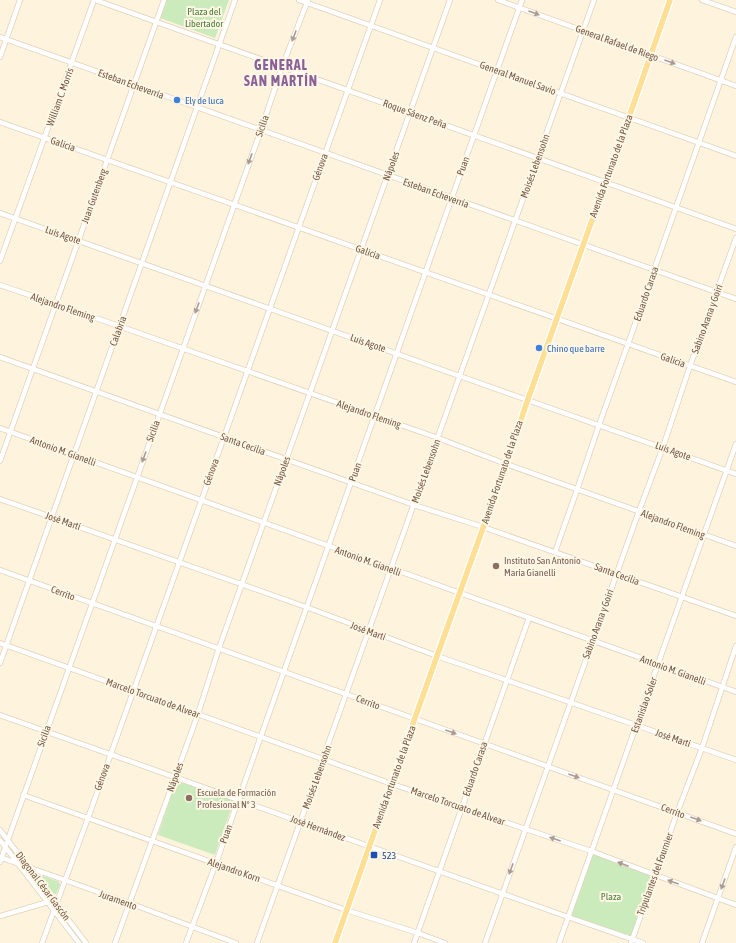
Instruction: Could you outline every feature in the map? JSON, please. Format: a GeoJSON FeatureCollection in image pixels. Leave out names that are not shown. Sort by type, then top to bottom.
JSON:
{"type":"FeatureCollection","features":[{"type":"Feature","properties":{"kind":"main road","name":"Avenida Fortunato de la Plaza"},"geometry":{"type":"LineString","coordinates":[[335,943],[670,0]]}},
{"type":"Feature","properties":{"kind":"street"},"geometry":{"type":"LineString","coordinates":[[0,57],[20,0]]}},
{"type":"Feature","properties":{"kind":"street","name":"Roque Sáenz Peña"},"geometry":{"type":"LineString","coordinates":[[95,0],[736,228]]}},
{"type":"Feature","properties":{"kind":"street","name":"William C. Morris"},"geometry":{"type":"LineString","coordinates":[[0,261],[95,0]]}},
{"type":"Feature","properties":{"kind":"street","name":"Juan Gutenberg"},"geometry":{"type":"LineString","coordinates":[[0,461],[164,0]]}},
{"type":"Feature","properties":{"kind":"street","name":"Calabria"},"geometry":{"type":"LineString","coordinates":[[0,663],[236,0]]}},
{"type":"Feature","properties":{"kind":"street","name":"General Manuel Savio"},"geometry":{"type":"LineString","coordinates":[[299,0],[307,1],[371,26],[736,156]]}},
{"type":"Feature","properties":{"kind":"street","name":"Génova"},"geometry":{"type":"LineString","coordinates":[[42,943],[380,0]]}},
{"type":"Feature","properties":{"kind":"street","name":"Nápoles"},"geometry":{"type":"LineString","coordinates":[[115,943],[128,903],[198,714],[241,584],[450,0]]}},
{"type":"Feature","properties":{"kind":"street","name":"General Rafael de Riego"},"geometry":{"type":"LineString","coordinates":[[498,0],[736,86]]}},
{"type":"Feature","properties":{"kind":"street","name":"Puan"},"geometry":{"type":"LineString","coordinates":[[186,943],[216,863],[522,0]]}},
{"type":"Feature","properties":{"kind":"street","name":"Moisés Lebensohn"},"geometry":{"type":"LineString","coordinates":[[257,943],[594,0]]}},
{"type":"Feature","properties":{"kind":"street"},"geometry":{"type":"LineString","coordinates":[[702,0],[736,12]]}},
{"type":"Feature","properties":{"kind":"street","name":"Sicilia"},"geometry":{"type":"LineString","coordinates":[[0,859],[160,414],[282,67],[307,1]]}},
{"type":"Feature","properties":{"kind":"street","name":"Esteban Echeverría"},"geometry":{"type":"LineString","coordinates":[[0,37],[736,299]]}},
{"type":"Feature","properties":{"kind":"street","name":"Eduardo Carasa"},"geometry":{"type":"LineString","coordinates":[[555,552],[736,37]]}},
{"type":"Feature","properties":{"kind":"street","name":"Galicia"},"geometry":{"type":"LineString","coordinates":[[0,122],[736,382]]}},
{"type":"Feature","properties":{"kind":"street","name":"Luis Agote"},"geometry":{"type":"LineString","coordinates":[[0,213],[599,424],[736,474]]}},
{"type":"Feature","properties":{"kind":"street","name":"Sabino Arana y Goiri"},"geometry":{"type":"LineString","coordinates":[[485,943],[616,574],[663,447],[690,366],[736,238]]}},
{"type":"Feature","properties":{"kind":"street","name":"Alejandro Fleming"},"geometry":{"type":"LineString","coordinates":[[0,285],[438,438],[577,490],[736,546]]}},
{"type":"Feature","properties":{"kind":"street","name":"Santa Cecilia"},"geometry":{"type":"LineString","coordinates":[[0,357],[414,505],[483,527],[736,616]]}},
{"type":"Feature","properties":{"kind":"street","name":"Antonio M. Gianelli"},"geometry":{"type":"LineString","coordinates":[[0,428],[459,594],[736,692]]}},
{"type":"Feature","properties":{"kind":"street","name":"Estanislao Soler"},"geometry":{"type":"LineString","coordinates":[[559,943],[736,444]]}},
{"type":"Feature","properties":{"kind":"street","name":"José Martí"},"geometry":{"type":"LineString","coordinates":[[0,499],[241,584],[437,656],[736,760]]}},
{"type":"Feature","properties":{"kind":"street","name":"Cerrito"},"geometry":{"type":"LineString","coordinates":[[0,570],[736,834]]}},
{"type":"Feature","properties":{"kind":"street","name":"Eduardo Carasa"},"geometry":{"type":"LineString","coordinates":[[414,943],[529,618]]}},
{"type":"Feature","properties":{"kind":"street","name":"Marcelo Torcuato de Alvear"},"geometry":{"type":"LineString","coordinates":[[0,643],[392,784],[526,829],[736,905]]}},
{"type":"Feature","properties":{"kind":"street","name":"Tripulantes del Fournier"},"geometry":{"type":"LineString","coordinates":[[631,941],[702,748],[736,646]]}},
{"type":"Feature","properties":{"kind":"street","name":"José Hernández"},"geometry":{"type":"LineString","coordinates":[[0,715],[568,917],[631,941]]}},
{"type":"Feature","properties":{"kind":"street","name":"Alejandro Korn"},"geometry":{"type":"LineString","coordinates":[[23,795],[346,910],[418,932],[445,943]]}},
{"type":"Feature","properties":{"kind":"street","name":"Diagonal César Gascón"},"geometry":{"type":"LineString","coordinates":[[0,830],[86,943]]}},
{"type":"Feature","properties":{"kind":"street","name":"Diagonal César Gascón"},"geometry":{"type":"LineString","coordinates":[[0,840],[78,943]]}},
{"type":"Feature","properties":{"kind":"street"},"geometry":{"type":"LineString","coordinates":[[702,943],[736,847]]}},
{"type":"Feature","properties":{"kind":"street","name":"Juramento"},"geometry":{"type":"LineString","coordinates":[[0,859],[128,903],[236,943]]}},
{"type":"Feature","properties":{"kind":"street"},"geometry":{"type":"LineString","coordinates":[[0,916],[48,902]]}},
{"type":"Feature","properties":{"kind":"street"},"geometry":{"type":"LineString","coordinates":[[631,941],[643,943]]}},
{"type":"Feature","properties":{"kind":"green space","name":"Plaza del Libertador"},"geometry":{"type":"Polygon","coordinates":[[[167,0],[229,0],[215,38],[160,18],[167,0]]]}},
{"type":"Feature","properties":{"kind":"green space"},"geometry":{"type":"Polygon","coordinates":[[[177,778],[235,798],[215,855],[158,835],[177,778]]]}},
{"type":"Feature","properties":{"kind":"green space","name":"Plaza"},"geometry":{"type":"Polygon","coordinates":[[[591,851],[655,876],[632,939],[568,917],[591,851]]]}},
{"type":"Feature","properties":{"kind":"green space"},"geometry":{"type":"Polygon","coordinates":[[[41,875],[59,882],[60,885],[56,894],[54,894],[40,877],[41,875]]]}},
{"type":"Feature","properties":{"kind":"place","name":"Ely de luca"},"geometry":{"type":"Point","coordinates":[177,100]}},
{"type":"Feature","properties":{"kind":"place","name":"Chino que barre"},"geometry":{"type":"Point","coordinates":[539,348]}},
{"type":"Feature","properties":{"kind":"place","name":"Instituto San Antonio María Gianelli"},"geometry":{"type":"Point","coordinates":[496,566]}},
{"type":"Feature","properties":{"kind":"place","name":"Escuela de Formación Profesional N° 3"},"geometry":{"type":"Point","coordinates":[189,798]}},
{"type":"Feature","properties":{"kind":"place","name":"523"},"geometry":{"type":"Point","coordinates":[374,855]}},
{"type":"Feature","properties":{"kind":"district","name":"GENERAL SAN MARTÍN"},"geometry":{"type":"Point","coordinates":[281,74]}}]}
